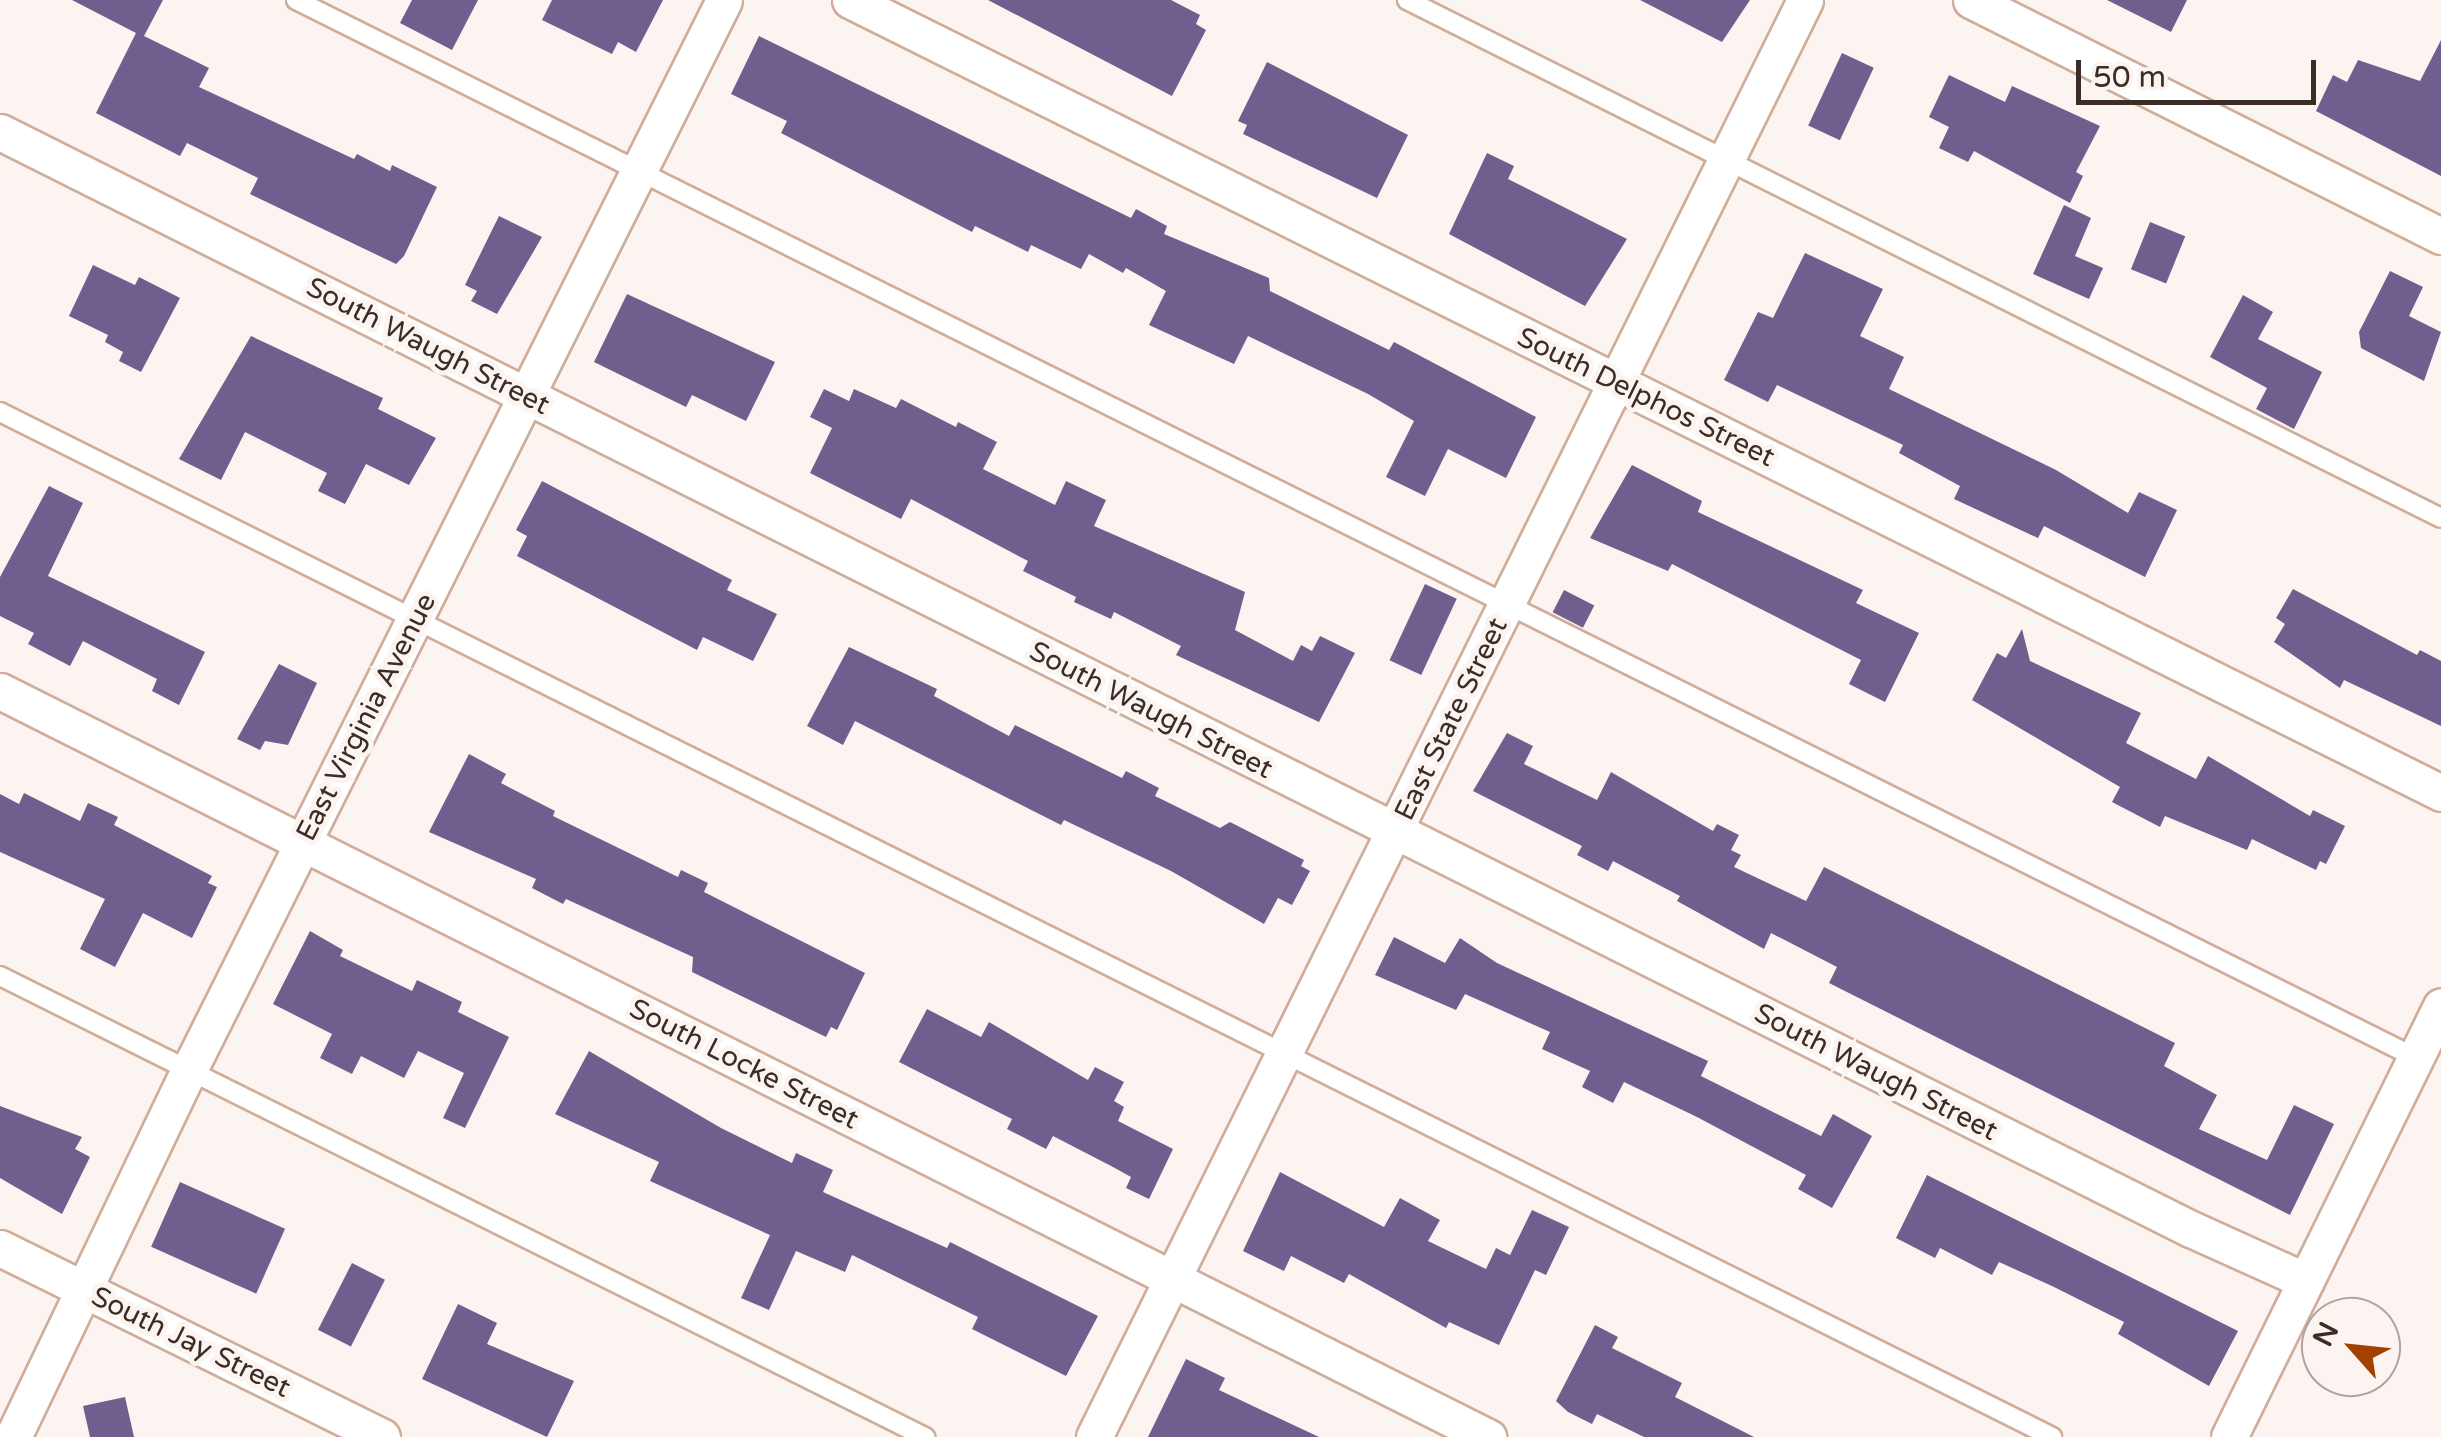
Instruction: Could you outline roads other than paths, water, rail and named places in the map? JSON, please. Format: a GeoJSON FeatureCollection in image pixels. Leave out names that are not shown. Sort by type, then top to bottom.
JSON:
{"type":"FeatureCollection","features":[{"type":"Feature","properties":{"kind":"street","name":"East Virginia Avenue"},"geometry":{"type":"LineString","coordinates":[[13,1437],[188,1070],[724,0]]}},
{"type":"Feature","properties":{"kind":"street","name":"South Delphos Street"},"geometry":{"type":"LineString","coordinates":[[850,0],[2441,793]]}},
{"type":"Feature","properties":{"kind":"street","name":"East State Street"},"geometry":{"type":"LineString","coordinates":[[1094,1437],[1805,0]]}},
{"type":"Feature","properties":{"kind":"street"},"geometry":{"type":"LineString","coordinates":[[1971,0],[2441,236]]}},
{"type":"Feature","properties":{"kind":"street","name":"South Waugh Street"},"geometry":{"type":"LineString","coordinates":[[0,132],[1395,832],[2306,1281]]}},
{"type":"Feature","properties":{"kind":"street","name":"South Locke Street"},"geometry":{"type":"LineString","coordinates":[[0,690],[1488,1437]]}},
{"type":"Feature","properties":{"kind":"street"},"geometry":{"type":"LineString","coordinates":[[2229,1437],[2441,1006]]}},
{"type":"Feature","properties":{"kind":"street","name":"South Jay Street"},"geometry":{"type":"LineString","coordinates":[[0,1248],[382,1437]]}},
{"type":"Feature","properties":{"kind":"lane"},"geometry":{"type":"LineString","coordinates":[[296,0],[2416,1058]]}},
{"type":"Feature","properties":{"kind":"lane"},"geometry":{"type":"LineString","coordinates":[[1407,0],[2441,518]]}},
{"type":"Feature","properties":{"kind":"lane"},"geometry":{"type":"LineString","coordinates":[[0,412],[2052,1437]]}},
{"type":"Feature","properties":{"kind":"lane"},"geometry":{"type":"LineString","coordinates":[[0,976],[925,1437]]}}]}
